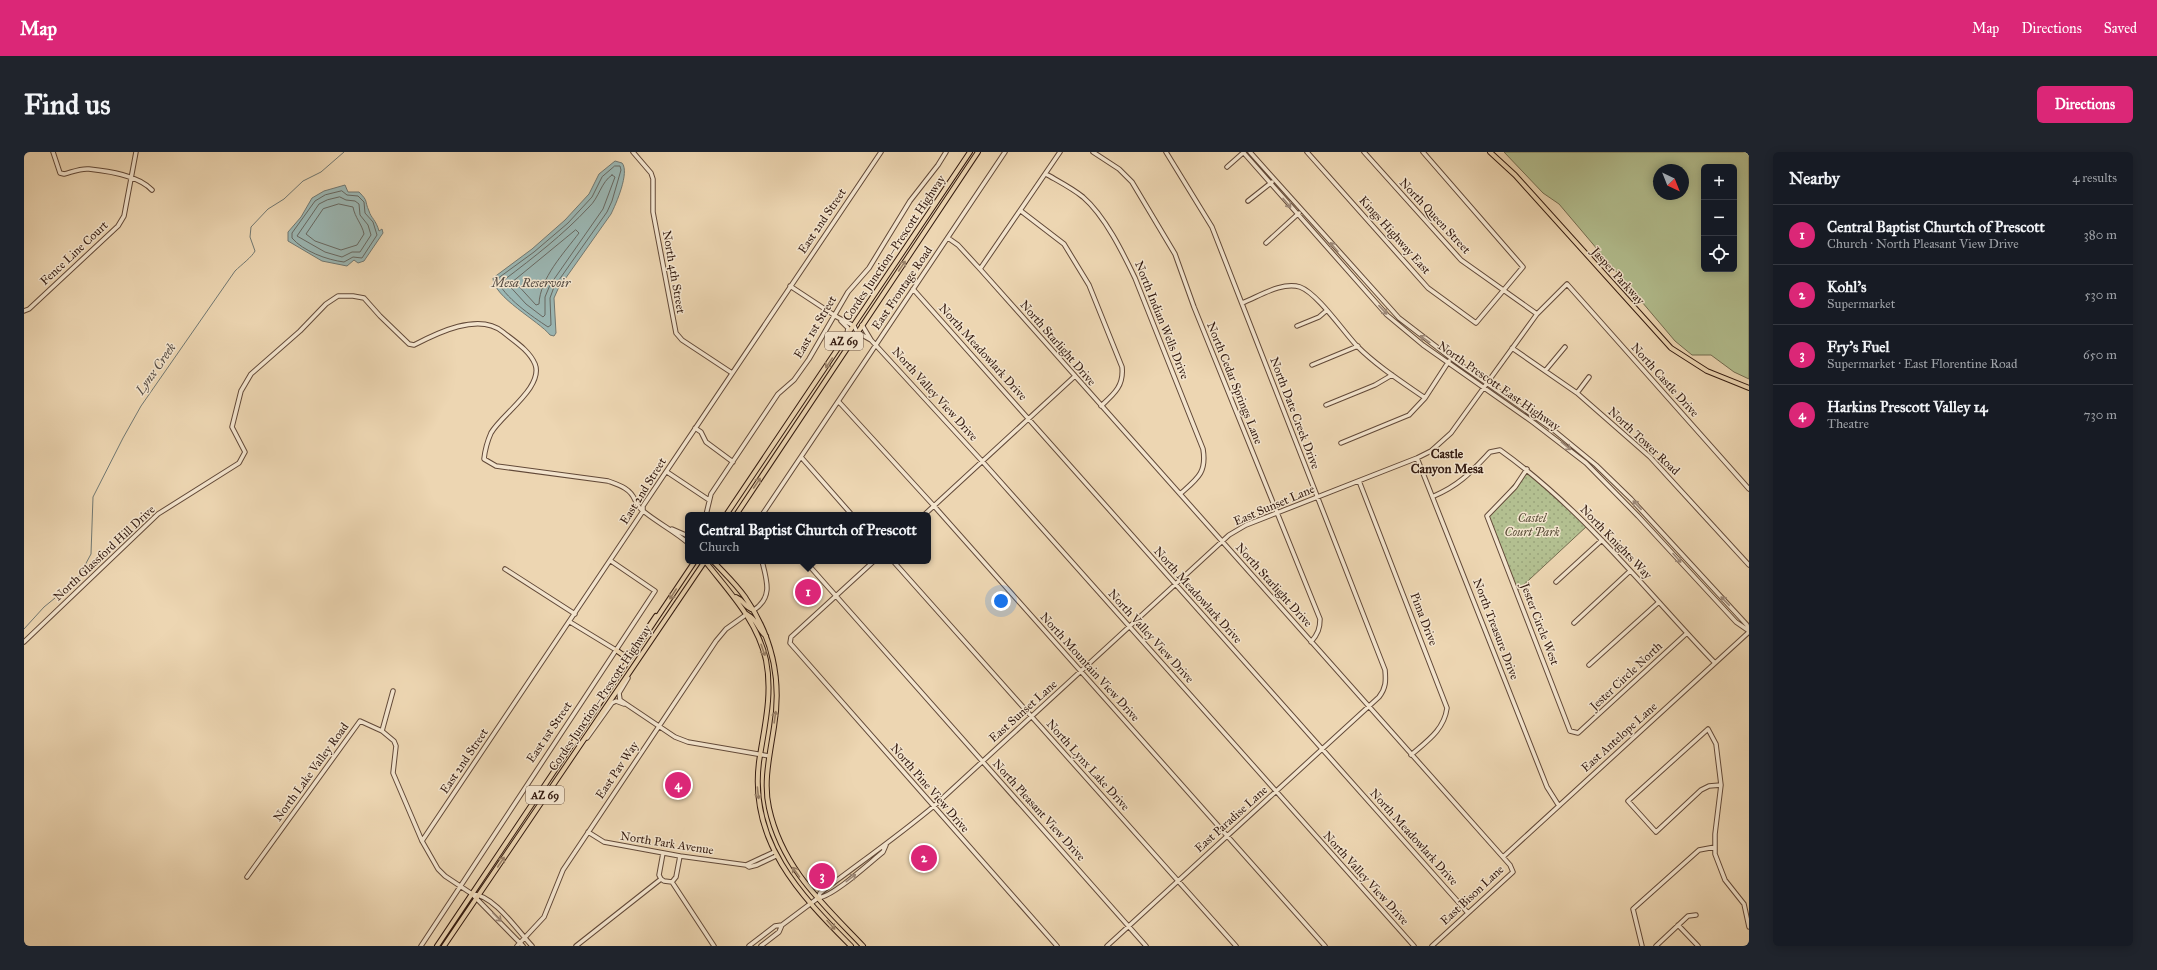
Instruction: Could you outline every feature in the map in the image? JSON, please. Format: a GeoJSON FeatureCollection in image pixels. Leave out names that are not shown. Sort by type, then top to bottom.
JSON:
{"type":"FeatureCollection","features":[{"type":"Feature","properties":{"kind":"main road","name":"Cordes Junction–Prescott Highway"},"geometry":{"type":"LineString","coordinates":[[728,512],[970,152]]}},
{"type":"Feature","properties":{"kind":"main road","name":"Cordes Junction–Prescott Highway"},"geometry":{"type":"LineString","coordinates":[[738,512],[978,152]]}},
{"type":"Feature","properties":{"kind":"main road","name":"Jasper Parkway"},"geometry":{"type":"LineString","coordinates":[[1490,152],[1515,175],[1671,348],[1701,369],[1749,388]]}},
{"type":"Feature","properties":{"kind":"main road","name":"Cordes Junction–Prescott Highway"},"geometry":{"type":"LineString","coordinates":[[437,946],[693,564]]}},
{"type":"Feature","properties":{"kind":"main road","name":"Cordes Junction–Prescott Highway"},"geometry":{"type":"LineString","coordinates":[[444,946],[703,564]]}},
{"type":"Feature","properties":{"kind":"main road"},"geometry":{"type":"LineString","coordinates":[[707,564],[747,614],[766,659],[769,678],[768,705],[758,787],[759,802],[765,832],[775,854],[788,876],[851,946]]}},
{"type":"Feature","properties":{"kind":"main road"},"geometry":{"type":"LineString","coordinates":[[716,564],[745,596],[754,610],[773,655],[777,705],[769,756],[767,798],[779,842],[794,870],[818,898],[864,946]]}},
{"type":"Feature","properties":{"kind":"main road"},"geometry":{"type":"LineString","coordinates":[[734,596],[740,598],[747,608],[754,610]]}},
{"type":"Feature","properties":{"kind":"main road"},"geometry":{"type":"LineString","coordinates":[[616,650],[623,655],[631,653],[652,621],[662,610]]}},
{"type":"Feature","properties":{"kind":"main road"},"geometry":{"type":"LineString","coordinates":[[747,614],[755,619],[761,632],[766,637]]}},
{"type":"Feature","properties":{"kind":"street"},"geometry":{"type":"LineString","coordinates":[[53,152],[60,173],[64,174],[88,169],[131,177],[148,186],[152,190]]}},
{"type":"Feature","properties":{"kind":"street","name":"Fence Line Court"},"geometry":{"type":"LineString","coordinates":[[24,311],[30,309],[118,226],[124,216],[136,152]]}},
{"type":"Feature","properties":{"kind":"street","name":"North 4th Street"},"geometry":{"type":"LineString","coordinates":[[633,152],[651,173],[653,179],[653,212],[676,333],[682,340],[732,373]]}},
{"type":"Feature","properties":{"kind":"street","name":"East 2nd Street"},"geometry":{"type":"LineString","coordinates":[[422,841],[611,561],[642,511],[643,506],[881,152]]}},
{"type":"Feature","properties":{"kind":"street","name":"East 1st Street"},"geometry":{"type":"LineString","coordinates":[[707,512],[711,494],[734,462],[778,394],[794,380],[809,359],[836,316],[848,292],[869,268],[910,201],[938,165],[946,152]]}},
{"type":"Feature","properties":{"kind":"street","name":"East Frontage Road"},"geometry":{"type":"LineString","coordinates":[[765,512],[1005,152]]}},
{"type":"Feature","properties":{"kind":"street"},"geometry":{"type":"LineString","coordinates":[[980,269],[1060,152]]}},
{"type":"Feature","properties":{"kind":"street","name":"North Cedar Springs Lane"},"geometry":{"type":"LineString","coordinates":[[1093,152],[1119,169],[1132,182],[1175,254],[1194,307],[1320,619],[1320,628],[1311,642]]}},
{"type":"Feature","properties":{"kind":"street","name":"North Date Creek Drive"},"geometry":{"type":"LineString","coordinates":[[1166,152],[1212,227],[1385,670],[1384,691],[1369,707]]}},
{"type":"Feature","properties":{"kind":"street"},"geometry":{"type":"LineString","coordinates":[[1226,167],[1244,152]]}},
{"type":"Feature","properties":{"kind":"street","name":"North Prescott East Highway"},"geometry":{"type":"LineString","coordinates":[[1244,152],[1387,315],[1405,331],[1448,362],[1485,384],[1551,428],[1591,461],[1617,485],[1667,538],[1747,625],[1749,631]]}},
{"type":"Feature","properties":{"kind":"street","name":"North Prescott East Highway"},"geometry":{"type":"LineString","coordinates":[[1250,152],[1371,288],[1409,328],[1485,384],[1588,465],[1663,542],[1736,622],[1749,631]]}},
{"type":"Feature","properties":{"kind":"street","name":"Kings Highway East"},"geometry":{"type":"LineString","coordinates":[[1307,152],[1428,288],[1476,323],[1503,290]]}},
{"type":"Feature","properties":{"kind":"street","name":"North Queen Street"},"geometry":{"type":"LineString","coordinates":[[1364,152],[1461,260],[1537,314]]}},
{"type":"Feature","properties":{"kind":"street"},"geometry":{"type":"LineString","coordinates":[[1423,152],[1523,267],[1503,290]]}},
{"type":"Feature","properties":{"kind":"street","name":"North Indian Wells Drive"},"geometry":{"type":"LineString","coordinates":[[1046,174],[1082,197],[1095,209],[1127,261],[1135,278],[1203,449],[1205,459],[1201,474],[1180,494]]}},
{"type":"Feature","properties":{"kind":"street"},"geometry":{"type":"LineString","coordinates":[[1248,201],[1275,180]]}},
{"type":"Feature","properties":{"kind":"street"},"geometry":{"type":"LineString","coordinates":[[1266,243],[1301,210]]}},
{"type":"Feature","properties":{"kind":"street"},"geometry":{"type":"LineString","coordinates":[[1021,211],[1064,244],[1095,297],[1122,367],[1123,375],[1118,390],[1101,406]]}},
{"type":"Feature","properties":{"kind":"street","name":"North Starlight Drive"},"geometry":{"type":"LineString","coordinates":[[948,238],[958,245],[980,269],[1503,857]]}},
{"type":"Feature","properties":{"kind":"street","name":"East Sunset Lane"},"geometry":{"type":"LineString","coordinates":[[886,845],[934,806],[983,762],[1222,542],[1246,525],[1417,458],[1431,451],[1451,433],[1537,314],[1567,284]]}},
{"type":"Feature","properties":{"kind":"street","name":"North Castle Drive"},"geometry":{"type":"LineString","coordinates":[[1567,284],[1749,489]]}},
{"type":"Feature","properties":{"kind":"street","name":"North Valley View Drive"},"geometry":{"type":"LineString","coordinates":[[790,286],[854,326],[858,332],[877,345],[1414,946]]}},
{"type":"Feature","properties":{"kind":"street"},"geometry":{"type":"LineString","coordinates":[[1242,303],[1284,286],[1299,287],[1311,293],[1358,346],[1392,375],[1425,398]]}},
{"type":"Feature","properties":{"kind":"street"},"geometry":{"type":"LineString","coordinates":[[1367,292],[1371,288]]}},
{"type":"Feature","properties":{"kind":"street","name":"North Meadowlark Drive"},"geometry":{"type":"LineString","coordinates":[[913,290],[1029,418],[1468,913]]}},
{"type":"Feature","properties":{"kind":"street","name":"North Glassford Hill Drive"},"geometry":{"type":"LineString","coordinates":[[24,642],[158,514],[239,463],[245,452],[232,427],[233,418],[241,391],[251,374],[300,331],[326,304],[338,296],[364,298],[409,344],[414,345],[453,327],[489,324],[500,329],[526,350],[537,371],[534,384],[491,434],[485,448],[484,459],[496,466],[618,484],[631,493],[638,507],[642,511],[671,529],[685,541]]}},
{"type":"Feature","properties":{"kind":"street"},"geometry":{"type":"LineString","coordinates":[[1297,326],[1319,317],[1326,311]]}},
{"type":"Feature","properties":{"kind":"street","name":"North Valley View Drive"},"geometry":{"type":"LineString","coordinates":[[836,316],[848,328],[846,336]]}},
{"type":"Feature","properties":{"kind":"street","name":"North Valley View Drive"},"geometry":{"type":"LineString","coordinates":[[862,325],[864,331],[871,340]]}},
{"type":"Feature","properties":{"kind":"street"},"geometry":{"type":"LineString","coordinates":[[1312,365],[1358,346]]}},
{"type":"Feature","properties":{"kind":"street"},"geometry":{"type":"LineString","coordinates":[[1545,371],[1565,347]]}},
{"type":"Feature","properties":{"kind":"street","name":"North Tower Road"},"geometry":{"type":"LineString","coordinates":[[1512,348],[1577,393],[1650,457],[1749,565]]}},
{"type":"Feature","properties":{"kind":"street"},"geometry":{"type":"LineString","coordinates":[[1341,443],[1409,415],[1425,398],[1451,358]]}},
{"type":"Feature","properties":{"kind":"street"},"geometry":{"type":"LineString","coordinates":[[1326,405],[1375,385],[1392,375]]}},
{"type":"Feature","properties":{"kind":"street"},"geometry":{"type":"LineString","coordinates":[[927,512],[1075,376]]}},
{"type":"Feature","properties":{"kind":"street"},"geometry":{"type":"LineString","coordinates":[[1577,393],[1589,377]]}},
{"type":"Feature","properties":{"kind":"street","name":"North Mountain View Drive"},"geometry":{"type":"LineString","coordinates":[[839,402],[934,506],[1325,946]]}},
{"type":"Feature","properties":{"kind":"street"},"geometry":{"type":"LineString","coordinates":[[695,428],[701,432],[706,442],[734,462]]}},
{"type":"Feature","properties":{"kind":"street","name":"North Knights Way"},"geometry":{"type":"LineString","coordinates":[[1434,496],[1452,488],[1466,478],[1490,452],[1500,450],[1548,487],[1602,540],[1715,663]]}},
{"type":"Feature","properties":{"kind":"street"},"geometry":{"type":"LineString","coordinates":[[801,457],[849,512]]}},
{"type":"Feature","properties":{"kind":"street","name":"North Treasure Drive"},"geometry":{"type":"LineString","coordinates":[[1417,458],[1434,496],[1548,788],[1559,806]]}},
{"type":"Feature","properties":{"kind":"street"},"geometry":{"type":"LineString","coordinates":[[1588,465],[1591,461]]}},
{"type":"Feature","properties":{"kind":"street","name":"Jester Circle West"},"geometry":{"type":"LineString","coordinates":[[1527,470],[1515,487],[1487,516],[1570,731],[1578,733]]}},
{"type":"Feature","properties":{"kind":"street"},"geometry":{"type":"LineString","coordinates":[[666,472],[709,500]]}},
{"type":"Feature","properties":{"kind":"street","name":"Pima Drive"},"geometry":{"type":"LineString","coordinates":[[1359,481],[1447,708],[1444,722],[1440,729],[1411,755]]}},
{"type":"Feature","properties":{"kind":"street","name":"North Glassford Hill Drive"},"geometry":{"type":"LineString","coordinates":[[671,529],[685,535]]}},
{"type":"Feature","properties":{"kind":"street"},"geometry":{"type":"LineString","coordinates":[[1663,542],[1667,538]]}},
{"type":"Feature","properties":{"kind":"street"},"geometry":{"type":"LineString","coordinates":[[1556,582],[1602,540]]}},
{"type":"Feature","properties":{"kind":"street","name":"East 1st Street"},"geometry":{"type":"LineString","coordinates":[[421,946],[655,591],[611,561]]}},
{"type":"Feature","properties":{"kind":"street"},"geometry":{"type":"LineString","coordinates":[[754,610],[764,600],[767,593],[767,579],[763,564]]}},
{"type":"Feature","properties":{"kind":"street","name":"North Pleasant View Drive"},"geometry":{"type":"LineString","coordinates":[[808,564],[1146,946]]}},
{"type":"Feature","properties":{"kind":"street"},"geometry":{"type":"LineString","coordinates":[[836,596],[871,564]]}},
{"type":"Feature","properties":{"kind":"street","name":"North Lynx Lake Drive"},"geometry":{"type":"LineString","coordinates":[[896,564],[1236,946]]}},
{"type":"Feature","properties":{"kind":"street"},"geometry":{"type":"LineString","coordinates":[[505,569],[575,614]]}},
{"type":"Feature","properties":{"kind":"street"},"geometry":{"type":"LineString","coordinates":[[1574,623],[1630,571]]}},
{"type":"Feature","properties":{"kind":"street","name":"North Pine View Drive"},"geometry":{"type":"LineString","coordinates":[[836,596],[791,637],[790,643],[1057,946]]}},
{"type":"Feature","properties":{"kind":"street"},"geometry":{"type":"LineString","coordinates":[[1590,665],[1659,602]]}},
{"type":"Feature","properties":{"kind":"street","name":"East Pav Way"},"geometry":{"type":"LineString","coordinates":[[520,945],[544,917],[562,870],[716,641],[726,629],[747,614]]}},
{"type":"Feature","properties":{"kind":"street"},"geometry":{"type":"LineString","coordinates":[[570,622],[616,650]]}},
{"type":"Feature","properties":{"kind":"street","name":"East Antelope Lane"},"geometry":{"type":"LineString","coordinates":[[1503,857],[1749,631]]}},
{"type":"Feature","properties":{"kind":"street","name":"Jester Circle North"},"geometry":{"type":"LineString","coordinates":[[1578,733],[1686,633]]}},
{"type":"Feature","properties":{"kind":"street"},"geometry":{"type":"LineString","coordinates":[[637,661],[619,693],[620,700],[625,704],[658,726],[688,742],[769,756]]}},
{"type":"Feature","properties":{"kind":"street"},"geometry":{"type":"LineString","coordinates":[[382,731],[393,691]]}},
{"type":"Feature","properties":{"kind":"street"},"geometry":{"type":"LineString","coordinates":[[572,756],[589,736],[612,703],[616,701],[625,704]]}},
{"type":"Feature","properties":{"kind":"street","name":"East Paradise Lane"},"geometry":{"type":"LineString","coordinates":[[1107,946],[1369,707]]}},
{"type":"Feature","properties":{"kind":"street","name":"North Lake Valley Road"},"geometry":{"type":"LineString","coordinates":[[247,877],[360,721],[382,731],[394,741],[396,746],[394,773],[422,841],[438,869],[445,876],[460,885],[488,908],[520,945]]}},
{"type":"Feature","properties":{"kind":"street"},"geometry":{"type":"LineString","coordinates":[[1721,785],[1709,786],[1701,790],[1656,832],[1628,801],[1708,728],[1716,744],[1721,785],[1715,847],[1719,866],[1725,880],[1744,904],[1749,927]]}},
{"type":"Feature","properties":{"kind":"street","name":"North Park Avenue"},"geometry":{"type":"LineString","coordinates":[[588,832],[604,842],[680,856],[746,865],[775,854]]}},
{"type":"Feature","properties":{"kind":"street"},"geometry":{"type":"LineString","coordinates":[[818,898],[820,893],[886,845]]}},
{"type":"Feature","properties":{"kind":"street"},"geometry":{"type":"LineString","coordinates":[[749,946],[775,926],[782,925],[818,898],[825,897],[883,852],[886,845]]}},
{"type":"Feature","properties":{"kind":"street"},"geometry":{"type":"LineString","coordinates":[[1642,946],[1632,909],[1699,850],[1715,847]]}},
{"type":"Feature","properties":{"kind":"street"},"geometry":{"type":"LineString","coordinates":[[663,853],[659,875],[664,882],[672,882]]}},
{"type":"Feature","properties":{"kind":"street"},"geometry":{"type":"LineString","coordinates":[[672,882],[676,877],[680,856]]}},
{"type":"Feature","properties":{"kind":"street","name":"East Bison Lane"},"geometry":{"type":"LineString","coordinates":[[1432,946],[1513,872],[1503,857]]}},
{"type":"Feature","properties":{"kind":"street"},"geometry":{"type":"LineString","coordinates":[[576,946],[661,879]]}},
{"type":"Feature","properties":{"kind":"street"},"geometry":{"type":"LineString","coordinates":[[672,882],[714,946]]}},
{"type":"Feature","properties":{"kind":"street"},"geometry":{"type":"LineString","coordinates":[[472,894],[479,894],[495,906],[532,946]]}},
{"type":"Feature","properties":{"kind":"street"},"geometry":{"type":"LineString","coordinates":[[1656,946],[1688,916],[1696,915]]}},
{"type":"Feature","properties":{"kind":"street"},"geometry":{"type":"LineString","coordinates":[[761,946],[779,932],[782,925]]}},
{"type":"Feature","properties":{"kind":"street"},"geometry":{"type":"LineString","coordinates":[[1678,925],[1698,946]]}},
{"type":"Feature","properties":{"kind":"green space"},"geometry":{"type":"Polygon","coordinates":[[[1504,152],[1749,152],[1749,379],[1734,372],[1711,355],[1692,355],[1675,341],[1559,204],[1543,193],[1504,152]]]}},
{"type":"Feature","properties":{"kind":"green space","name":"Castel Court Park"},"geometry":{"type":"Polygon","coordinates":[[[1527,469],[1587,526],[1516,592],[1487,516],[1527,469]]]}},
{"type":"Feature","properties":{"kind":"water","name":"Mesa Reservoir"},"geometry":{"type":"Polygon","coordinates":[[[615,161],[622,163],[624,167],[623,180],[619,196],[611,214],[558,289],[554,298],[556,333],[554,336],[550,335],[500,293],[493,278],[532,249],[565,220],[589,194],[599,174],[615,161]]]}},
{"type":"Feature","properties":{"kind":"water"},"geometry":{"type":"Polygon","coordinates":[[[345,185],[348,192],[359,192],[364,198],[379,231],[382,229],[383,233],[364,261],[358,263],[354,260],[347,266],[322,261],[288,241],[288,232],[301,217],[312,198],[324,191],[345,185]]]}},
{"type":"Feature","properties":{"kind":"waterway","name":"Lynx Creek"},"geometry":{"type":"LineString","coordinates":[[24,629],[44,607],[77,580],[91,554],[93,497],[141,406],[235,271],[254,253],[255,251],[250,237],[251,227],[268,209],[284,199],[303,181],[321,172],[344,152]]}},
{"type":"Feature","properties":{"kind":"place","name":"Central Baptist Churtch of Prescott"},"geometry":{"type":"Point","coordinates":[808,592]}},
{"type":"Feature","properties":{"kind":"place","name":"Harkins Prescott Valley 14"},"geometry":{"type":"Point","coordinates":[678,785]}},
{"type":"Feature","properties":{"kind":"place","name":"Kohl's"},"geometry":{"type":"Point","coordinates":[924,858]}},
{"type":"Feature","properties":{"kind":"place","name":"Fry's Fuel"},"geometry":{"type":"Point","coordinates":[822,876]}},
{"type":"Feature","properties":{"kind":"district","name":"Castle Canyon Mesa"},"geometry":{"type":"Point","coordinates":[1447,462]}}]}
